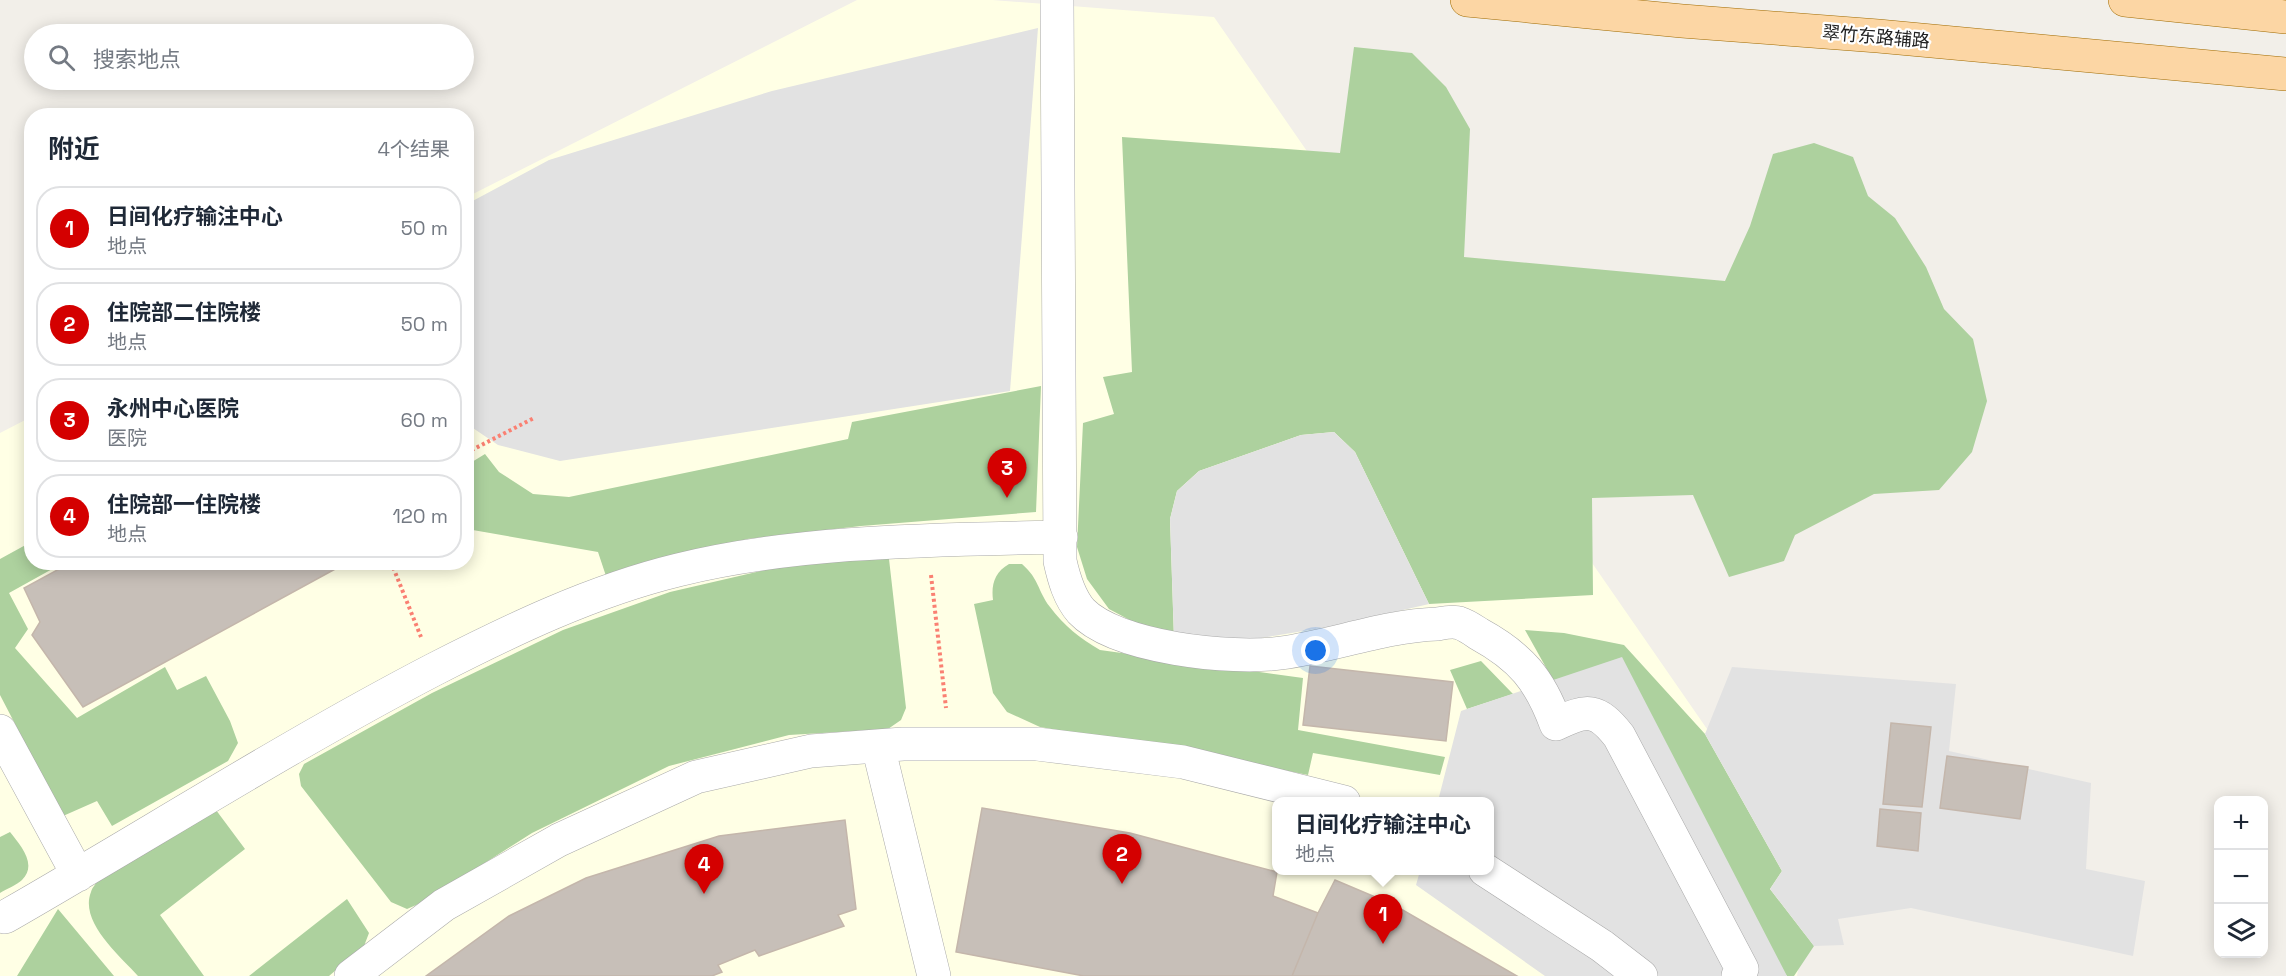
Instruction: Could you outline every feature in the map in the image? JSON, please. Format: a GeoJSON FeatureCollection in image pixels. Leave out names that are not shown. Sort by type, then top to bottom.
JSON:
{"type":"FeatureCollection","features":[{"type":"Feature","properties":{"kind":"main road","name":"翠竹东路辅路"},"geometry":{"type":"LineString","coordinates":[[1467,0],[2286,74]]}},
{"type":"Feature","properties":{"kind":"main road"},"geometry":{"type":"LineString","coordinates":[[2125,0],[2286,17]]}},
{"type":"Feature","properties":{"kind":"lane"},"geometry":{"type":"LineString","coordinates":[[1057,0],[1060,561],[1066,586],[1081,610],[1101,627],[1131,638],[1228,656],[1280,654],[1418,624],[1459,622],[1495,643],[1528,669],[1547,700],[1556,724],[1575,715],[1591,713],[1607,721],[1619,736],[1742,969],[1738,976]]}},
{"type":"Feature","properties":{"kind":"lane"},"geometry":{"type":"LineString","coordinates":[[5,917],[348,715],[486,643],[596,595],[676,570],[775,550],[1061,537]]}},
{"type":"Feature","properties":{"kind":"lane"},"geometry":{"type":"LineString","coordinates":[[0,731],[78,875]]}},
{"type":"Feature","properties":{"kind":"lane"},"geometry":{"type":"LineString","coordinates":[[351,976],[444,905],[558,840],[696,777],[811,751],[878,746],[1037,744],[1183,762],[1327,797]]}},
{"type":"Feature","properties":{"kind":"lane"},"geometry":{"type":"LineString","coordinates":[[878,746],[934,976]]}},
{"type":"Feature","properties":{"kind":"lane"},"geometry":{"type":"LineString","coordinates":[[1493,875],[1602,946],[1641,976]]}},
{"type":"Feature","properties":{"kind":"path"},"geometry":{"type":"LineString","coordinates":[[474,449],[534,418]]}},
{"type":"Feature","properties":{"kind":"path"},"geometry":{"type":"LineString","coordinates":[[928,542],[950,744]]}},
{"type":"Feature","properties":{"kind":"path"},"geometry":{"type":"LineString","coordinates":[[394,570],[434,670]]}},
{"type":"Feature","properties":{"kind":"shaded area"},"geometry":{"type":"Polygon","coordinates":[[[857,0],[992,0],[1214,17],[1813,882],[1797,976],[0,976],[0,433],[24,421],[24,570],[474,570],[474,193],[857,0]]]}},
{"type":"Feature","properties":{"kind":"shaded area"},"geometry":{"type":"Polygon","coordinates":[[[1038,28],[1010,391],[560,461],[498,445],[474,429],[474,200],[549,160],[772,91],[1038,28]]]}},
{"type":"Feature","properties":{"kind":"shaded area"},"geometry":{"type":"Polygon","coordinates":[[[1334,432],[1355,452],[1429,604],[1334,626],[1237,642],[1174,639],[1170,519],[1177,491],[1199,471],[1301,435],[1334,432]]]}},
{"type":"Feature","properties":{"kind":"shaded area"},"geometry":{"type":"Polygon","coordinates":[[[1622,657],[1787,976],[1545,976],[1416,885],[1419,875],[1494,875],[1494,797],[1439,797],[1461,711],[1622,657]]]}},
{"type":"Feature","properties":{"kind":"shaded area"},"geometry":{"type":"Polygon","coordinates":[[[1732,667],[1956,684],[1949,751],[2091,783],[2086,869],[2145,881],[2133,956],[1911,908],[1838,919],[1844,945],[1814,946],[1770,889],[1782,871],[1705,734],[1732,667]]]}},
{"type":"Feature","properties":{"kind":"green space"},"geometry":{"type":"Polygon","coordinates":[[[1354,47],[1412,53],[1446,87],[1470,129],[1464,257],[1725,281],[1750,226],[1773,154],[1814,143],[1853,157],[1868,196],[1895,218],[1926,267],[1944,309],[1973,339],[1987,401],[1972,452],[1939,490],[1874,494],[1795,535],[1784,561],[1729,577],[1693,495],[1592,498],[1593,595],[1429,604],[1355,452],[1334,432],[1301,435],[1199,471],[1177,491],[1170,519],[1174,639],[1141,626],[1109,609],[1087,579],[1077,547],[1083,423],[1114,414],[1103,377],[1132,372],[1122,137],[1340,153],[1354,47]]]}},
{"type":"Feature","properties":{"kind":"green space"},"geometry":{"type":"Polygon","coordinates":[[[1041,386],[1036,512],[861,526],[747,539],[607,579],[598,552],[474,530],[474,461],[485,454],[499,472],[533,494],[569,497],[848,439],[852,422],[1041,386]]]}},
{"type":"Feature","properties":{"kind":"green space"},"geometry":{"type":"Polygon","coordinates":[[[24,546],[24,570],[50,570],[9,593],[28,629],[15,648],[77,718],[165,667],[177,690],[206,676],[230,721],[238,743],[228,761],[112,826],[97,801],[63,816],[0,695],[0,559],[24,546]]]}},
{"type":"Feature","properties":{"kind":"green space"},"geometry":{"type":"Polygon","coordinates":[[[889,559],[906,708],[901,720],[888,729],[789,735],[669,766],[532,833],[423,902],[407,909],[391,902],[301,786],[299,774],[304,764],[432,693],[563,630],[670,592],[808,560],[889,559]]]}},
{"type":"Feature","properties":{"kind":"green space"},"geometry":{"type":"Polygon","coordinates":[[[1009,564],[1022,564],[1032,575],[1055,614],[1079,636],[1100,650],[1303,678],[1298,730],[1445,757],[1440,775],[1313,753],[1308,775],[1040,727],[1007,712],[993,693],[974,604],[993,600],[995,579],[1000,571],[1009,564]]]}},
{"type":"Feature","properties":{"kind":"green space"},"geometry":{"type":"Polygon","coordinates":[[[1525,630],[1564,633],[1624,645],[1705,734],[1782,871],[1770,889],[1814,946],[1794,976],[1787,976],[1553,680],[1525,630]]]}},
{"type":"Feature","properties":{"kind":"green space"},"geometry":{"type":"Polygon","coordinates":[[[1481,661],[1513,694],[1467,709],[1450,670],[1481,661]]]}},
{"type":"Feature","properties":{"kind":"green space"},"geometry":{"type":"Polygon","coordinates":[[[216,810],[245,849],[160,915],[204,976],[138,976],[112,949],[96,926],[89,903],[92,889],[99,880],[216,810]]]}},
{"type":"Feature","properties":{"kind":"green space"},"geometry":{"type":"Polygon","coordinates":[[[10,832],[26,855],[28,868],[22,880],[0,893],[0,837],[10,832]]]}},
{"type":"Feature","properties":{"kind":"green space"},"geometry":{"type":"Polygon","coordinates":[[[347,899],[369,933],[364,946],[329,976],[249,976],[347,899]]]}},
{"type":"Feature","properties":{"kind":"green space"},"geometry":{"type":"Polygon","coordinates":[[[58,909],[114,976],[17,976],[58,909]]]}},
{"type":"Feature","properties":{"kind":"building"},"geometry":{"type":"Polygon","coordinates":[[[57,570],[333,570],[83,707],[32,635],[40,622],[24,588],[57,570]]]}},
{"type":"Feature","properties":{"kind":"building"},"geometry":{"type":"Polygon","coordinates":[[[1310,666],[1453,682],[1446,741],[1303,725],[1310,666]]]}},
{"type":"Feature","properties":{"kind":"building"},"geometry":{"type":"Polygon","coordinates":[[[1891,723],[1931,727],[1922,807],[1883,804],[1891,723]]]}},
{"type":"Feature","properties":{"kind":"building"},"geometry":{"type":"Polygon","coordinates":[[[1947,756],[2028,767],[2020,819],[1940,808],[1947,756]]]}},
{"type":"Feature","properties":{"kind":"building"},"geometry":{"type":"Polygon","coordinates":[[[982,808],[1130,833],[1272,871],[1272,875],[1276,875],[1273,896],[1318,913],[1292,976],[1084,976],[956,952],[982,808]]]}},
{"type":"Feature","properties":{"kind":"building"},"geometry":{"type":"Polygon","coordinates":[[[1880,809],[1921,813],[1918,851],[1877,846],[1880,809]]]}},
{"type":"Feature","properties":{"kind":"building"},"geometry":{"type":"Polygon","coordinates":[[[845,820],[856,909],[838,915],[844,926],[759,956],[755,950],[718,965],[722,972],[712,976],[426,976],[509,916],[586,878],[719,836],[845,820]]]}},
{"type":"Feature","properties":{"kind":"building"},"geometry":{"type":"Polygon","coordinates":[[[1335,880],[1394,905],[1517,976],[1292,976],[1318,913],[1335,880]]]}},
{"type":"Feature","properties":{"kind":"place","name":"永州中心医院"},"geometry":{"type":"Point","coordinates":[1007,498]}},
{"type":"Feature","properties":{"kind":"place","name":"住院部二住院楼"},"geometry":{"type":"Point","coordinates":[1122,884]}},
{"type":"Feature","properties":{"kind":"place","name":"住院部一住院楼"},"geometry":{"type":"Point","coordinates":[704,894]}},
{"type":"Feature","properties":{"kind":"place","name":"日间化疗输注中心"},"geometry":{"type":"Point","coordinates":[1383,944]}}]}
